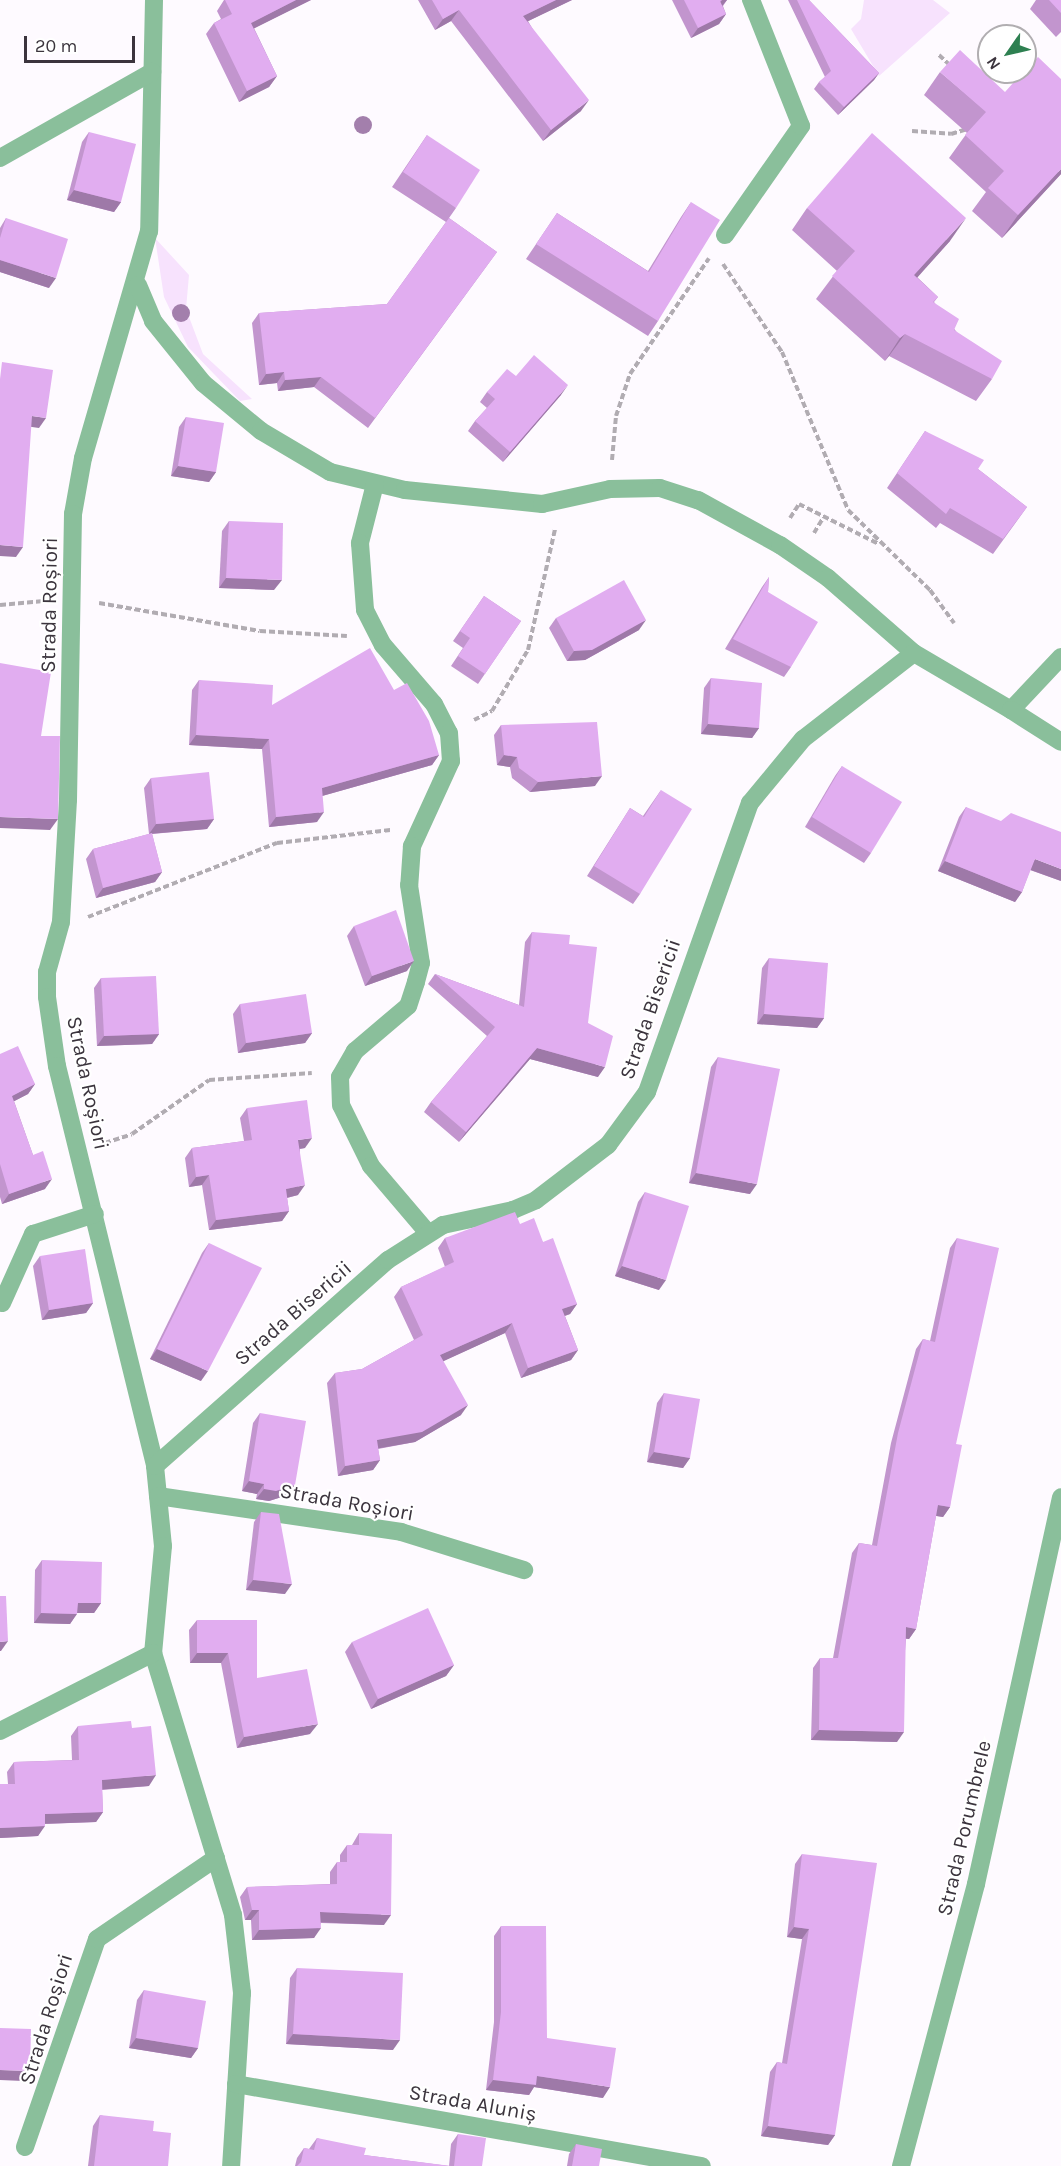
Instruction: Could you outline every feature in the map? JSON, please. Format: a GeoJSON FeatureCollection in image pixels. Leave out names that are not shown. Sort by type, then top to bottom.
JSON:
{"type":"FeatureCollection","features":[{"type":"Feature","properties":{"kind":"street","name":"Strada Roșiori"},"geometry":{"type":"LineString","coordinates":[[154,0],[151,216],[138,285],[81,469],[70,598],[61,922],[47,972],[47,997],[79,1151],[155,1466],[163,1546],[153,1653],[233,1915],[242,1993],[231,2166]]}},
{"type":"Feature","properties":{"kind":"street"},"geometry":{"type":"LineString","coordinates":[[725,235],[801,126],[751,0]]}},
{"type":"Feature","properties":{"kind":"street"},"geometry":{"type":"LineString","coordinates":[[0,158],[152,72]]}},
{"type":"Feature","properties":{"kind":"street"},"geometry":{"type":"LineString","coordinates":[[138,285],[178,358],[227,405],[330,472],[375,484],[488,501],[570,501],[610,489],[660,488],[734,518],[828,578],[914,653],[1061,742]]}},
{"type":"Feature","properties":{"kind":"street"},"geometry":{"type":"LineString","coordinates":[[375,484],[360,543],[366,610],[383,645],[434,704],[449,733],[451,760],[411,846],[409,885],[421,963],[416,982],[408,1006],[355,1051],[340,1077],[341,1105],[351,1132],[371,1166],[428,1233]]}},
{"type":"Feature","properties":{"kind":"street","name":"Strada Bisericii"},"geometry":{"type":"LineString","coordinates":[[155,1466],[388,1260],[428,1233],[536,1200],[608,1145],[647,1092],[750,803],[803,739],[914,653]]}},
{"type":"Feature","properties":{"kind":"street"},"geometry":{"type":"LineString","coordinates":[[1011,710],[1061,657]]}},
{"type":"Feature","properties":{"kind":"street"},"geometry":{"type":"LineString","coordinates":[[2,1303],[33,1234],[95,1214]]}},
{"type":"Feature","properties":{"kind":"street","name":"Strada Roșiori"},"geometry":{"type":"LineString","coordinates":[[158,1496],[401,1532],[524,1570]]}},
{"type":"Feature","properties":{"kind":"street","name":"Strada Porumbrele"},"geometry":{"type":"LineString","coordinates":[[901,2166],[976,1884],[1061,1497]]}},
{"type":"Feature","properties":{"kind":"street"},"geometry":{"type":"LineString","coordinates":[[0,1731],[153,1653]]}},
{"type":"Feature","properties":{"kind":"street","name":"Strada Roșiori"},"geometry":{"type":"LineString","coordinates":[[25,2147],[97,1939],[216,1858]]}},
{"type":"Feature","properties":{"kind":"street","name":"Strada Aluniș"},"geometry":{"type":"LineString","coordinates":[[236,2084],[702,2166]]}},
{"type":"Feature","properties":{"kind":"path"},"geometry":{"type":"LineString","coordinates":[[939,55],[955,69]]}},
{"type":"Feature","properties":{"kind":"path"},"geometry":{"type":"LineString","coordinates":[[912,131],[951,135],[965,128],[972,134]]}},
{"type":"Feature","properties":{"kind":"path"},"geometry":{"type":"LineString","coordinates":[[610,489],[616,416],[630,374],[712,255],[726,267],[782,352],[848,510],[930,590],[954,623]]}},
{"type":"Feature","properties":{"kind":"path"},"geometry":{"type":"LineString","coordinates":[[449,733],[492,711],[528,650],[555,526],[570,501]]}},
{"type":"Feature","properties":{"kind":"path"},"geometry":{"type":"LineString","coordinates":[[790,518],[799,504],[823,518],[882,545]]}},
{"type":"Feature","properties":{"kind":"path"},"geometry":{"type":"LineString","coordinates":[[814,533],[823,518]]}},
{"type":"Feature","properties":{"kind":"path"},"geometry":{"type":"LineString","coordinates":[[70,598],[260,631],[356,637],[366,610]]}},
{"type":"Feature","properties":{"kind":"path"},"geometry":{"type":"LineString","coordinates":[[0,605],[42,603]]}},
{"type":"Feature","properties":{"kind":"path"},"geometry":{"type":"LineString","coordinates":[[61,922],[112,912],[277,843],[420,826]]}},
{"type":"Feature","properties":{"kind":"path"},"geometry":{"type":"LineString","coordinates":[[79,1151],[132,1134],[209,1080],[315,1072],[340,1077]]}},
{"type":"Feature","properties":{"kind":"shaded area"},"geometry":{"type":"Polygon","coordinates":[[[864,0],[933,0],[950,13],[879,76],[851,29],[861,19],[864,0]]]}},
{"type":"Feature","properties":{"kind":"shaded area"},"geometry":{"type":"Polygon","coordinates":[[[155,238],[189,275],[186,309],[203,354],[252,399],[240,401],[188,347],[164,297],[155,238]]]}},
{"type":"Feature","properties":{"kind":"building"},"geometry":{"type":"Polygon","coordinates":[[[225,0],[296,0],[251,23],[277,76],[247,91],[214,23],[232,14],[225,0]]]}},
{"type":"Feature","properties":{"kind":"building"},"geometry":{"type":"Polygon","coordinates":[[[432,0],[556,0],[523,16],[589,100],[551,130],[459,10],[443,19],[432,0]]]}},
{"type":"Feature","properties":{"kind":"building"},"geometry":{"type":"Polygon","coordinates":[[[684,0],[722,0],[720,1],[726,14],[698,28],[684,0]]]}},
{"type":"Feature","properties":{"kind":"building"},"geometry":{"type":"Polygon","coordinates":[[[797,0],[809,0],[879,73],[844,107],[819,82],[831,71],[797,0]]]}},
{"type":"Feature","properties":{"kind":"building"},"geometry":{"type":"Polygon","coordinates":[[[1049,0],[1061,0],[1061,13],[1049,0]]]}},
{"type":"Feature","properties":{"kind":"building"},"geometry":{"type":"Polygon","coordinates":[[[960,50],[977,66],[977,84],[996,84],[1005,92],[1012,84],[1037,84],[1038,57],[1061,79],[1061,169],[1018,215],[988,188],[1004,171],[965,135],[986,112],[940,72],[960,50]]]}},
{"type":"Feature","properties":{"kind":"building"},"geometry":{"type":"Polygon","coordinates":[[[89,132],[136,144],[121,202],[74,190],[89,132]]]}},
{"type":"Feature","properties":{"kind":"building"},"geometry":{"type":"Polygon","coordinates":[[[872,133],[966,218],[914,275],[938,297],[933,302],[959,319],[954,330],[1002,361],[992,379],[905,334],[900,338],[832,276],[855,251],[807,208],[872,133]]]}},
{"type":"Feature","properties":{"kind":"building"},"geometry":{"type":"Polygon","coordinates":[[[427,135],[480,170],[456,208],[403,172],[427,135]]]}},
{"type":"Feature","properties":{"kind":"building"},"geometry":{"type":"Polygon","coordinates":[[[691,202],[720,220],[658,321],[536,244],[557,213],[649,272],[691,202]]]}},
{"type":"Feature","properties":{"kind":"building"},"geometry":{"type":"Polygon","coordinates":[[[6,218],[68,239],[56,278],[0,260],[0,238],[6,218]]]}},
{"type":"Feature","properties":{"kind":"building"},"geometry":{"type":"Polygon","coordinates":[[[449,218],[497,252],[375,418],[321,377],[285,380],[284,372],[266,374],[259,313],[387,304],[449,218]]]}},
{"type":"Feature","properties":{"kind":"building"},"geometry":{"type":"Polygon","coordinates":[[[534,355],[568,385],[510,452],[475,421],[495,399],[487,392],[507,369],[516,376],[534,355]]]}},
{"type":"Feature","properties":{"kind":"building"},"geometry":{"type":"Polygon","coordinates":[[[2,362],[53,370],[46,418],[32,416],[23,547],[0,545],[0,379],[2,362]]]}},
{"type":"Feature","properties":{"kind":"building"},"geometry":{"type":"Polygon","coordinates":[[[186,417],[224,423],[216,472],[178,466],[186,417]]]}},
{"type":"Feature","properties":{"kind":"building"},"geometry":{"type":"Polygon","coordinates":[[[925,431],[984,460],[978,469],[1027,507],[1003,539],[950,508],[946,514],[897,473],[925,431]]]}},
{"type":"Feature","properties":{"kind":"building"},"geometry":{"type":"Polygon","coordinates":[[[229,521],[283,523],[282,580],[226,578],[229,521]]]}},
{"type":"Feature","properties":{"kind":"building"},"geometry":{"type":"Polygon","coordinates":[[[769,577],[768,592],[818,622],[791,667],[733,639],[769,577]]]}},
{"type":"Feature","properties":{"kind":"building"},"geometry":{"type":"Polygon","coordinates":[[[624,580],[646,620],[592,650],[574,651],[556,618],[624,580]]]}},
{"type":"Feature","properties":{"kind":"building"},"geometry":{"type":"Polygon","coordinates":[[[484,596],[521,621],[485,674],[458,656],[470,638],[460,631],[484,596]]]}},
{"type":"Feature","properties":{"kind":"building"},"geometry":{"type":"Polygon","coordinates":[[[370,648],[394,690],[407,683],[429,721],[439,755],[322,788],[324,812],[276,817],[269,739],[196,735],[199,680],[273,685],[272,705],[370,648]]]}},
{"type":"Feature","properties":{"kind":"building"},"geometry":{"type":"Polygon","coordinates":[[[0,663],[51,672],[41,736],[60,736],[58,819],[0,817],[0,663]]]}},
{"type":"Feature","properties":{"kind":"building"},"geometry":{"type":"Polygon","coordinates":[[[711,678],[762,683],[759,728],[708,724],[711,678]]]}},
{"type":"Feature","properties":{"kind":"building"},"geometry":{"type":"Polygon","coordinates":[[[597,722],[602,776],[538,782],[519,768],[517,757],[504,755],[501,725],[597,722]]]}},
{"type":"Feature","properties":{"kind":"building"},"geometry":{"type":"Polygon","coordinates":[[[842,766],[902,802],[871,853],[812,817],[842,766]]]}},
{"type":"Feature","properties":{"kind":"building"},"geometry":{"type":"Polygon","coordinates":[[[209,772],[214,819],[156,824],[151,778],[209,772]]]}},
{"type":"Feature","properties":{"kind":"building"},"geometry":{"type":"Polygon","coordinates":[[[661,790],[692,809],[640,894],[594,866],[630,808],[644,817],[661,790]]]}},
{"type":"Feature","properties":{"kind":"building"},"geometry":{"type":"Polygon","coordinates":[[[966,807],[1001,821],[1011,813],[1061,832],[1061,869],[1035,859],[1022,892],[945,861],[966,807]]]}},
{"type":"Feature","properties":{"kind":"building"},"geometry":{"type":"Polygon","coordinates":[[[152,833],[162,872],[103,888],[93,849],[152,833]]]}},
{"type":"Feature","properties":{"kind":"building"},"geometry":{"type":"Polygon","coordinates":[[[396,910],[414,961],[372,976],[354,926],[396,910]]]}},
{"type":"Feature","properties":{"kind":"building"},"geometry":{"type":"Polygon","coordinates":[[[532,932],[570,935],[569,944],[597,947],[588,1023],[613,1036],[605,1067],[537,1048],[466,1132],[431,1102],[495,1027],[435,974],[524,1007],[532,932]]]}},
{"type":"Feature","properties":{"kind":"building"},"geometry":{"type":"Polygon","coordinates":[[[769,958],[828,963],[824,1018],[764,1014],[769,958]]]}},
{"type":"Feature","properties":{"kind":"building"},"geometry":{"type":"Polygon","coordinates":[[[156,976],[159,1034],[104,1036],[101,978],[156,976]]]}},
{"type":"Feature","properties":{"kind":"building"},"geometry":{"type":"Polygon","coordinates":[[[306,994],[312,1033],[246,1043],[240,1004],[306,994]]]}},
{"type":"Feature","properties":{"kind":"building"},"geometry":{"type":"Polygon","coordinates":[[[18,1046],[35,1084],[12,1096],[33,1155],[43,1151],[52,1179],[9,1194],[0,1164],[0,1054],[18,1046]]]}},
{"type":"Feature","properties":{"kind":"building"},"geometry":{"type":"Polygon","coordinates":[[[718,1057],[780,1069],[757,1184],[696,1173],[718,1057]]]}},
{"type":"Feature","properties":{"kind":"building"},"geometry":{"type":"Polygon","coordinates":[[[307,1100],[312,1138],[298,1140],[305,1185],[286,1189],[289,1211],[216,1220],[209,1175],[196,1177],[192,1148],[252,1140],[247,1108],[307,1100]]]}},
{"type":"Feature","properties":{"kind":"building"},"geometry":{"type":"Polygon","coordinates":[[[645,1192],[689,1206],[666,1280],[622,1266],[645,1192]]]}},
{"type":"Feature","properties":{"kind":"building"},"geometry":{"type":"Polygon","coordinates":[[[515,1212],[520,1224],[534,1218],[543,1242],[553,1238],[577,1304],[562,1309],[578,1350],[528,1368],[512,1323],[440,1355],[468,1405],[422,1432],[377,1440],[380,1460],[345,1466],[335,1373],[362,1369],[423,1335],[401,1287],[454,1262],[445,1238],[515,1212]]]}},
{"type":"Feature","properties":{"kind":"building"},"geometry":{"type":"Polygon","coordinates":[[[957,1238],[999,1248],[956,1444],[962,1445],[950,1507],[938,1505],[916,1629],[906,1627],[904,1732],[819,1730],[820,1658],[838,1658],[859,1543],[877,1546],[898,1433],[923,1339],[935,1342],[957,1238]]]}},
{"type":"Feature","properties":{"kind":"building"},"geometry":{"type":"Polygon","coordinates":[[[209,1243],[262,1268],[208,1371],[157,1349],[209,1243]]]}},
{"type":"Feature","properties":{"kind":"building"},"geometry":{"type":"Polygon","coordinates":[[[85,1249],[93,1303],[49,1310],[40,1256],[85,1249]]]}},
{"type":"Feature","properties":{"kind":"building"},"geometry":{"type":"Polygon","coordinates":[[[664,1393],[700,1399],[690,1458],[654,1452],[664,1393]]]}},
{"type":"Feature","properties":{"kind":"building"},"geometry":{"type":"Polygon","coordinates":[[[260,1413],[306,1421],[295,1485],[276,1491],[264,1489],[264,1484],[249,1481],[260,1413]]]}},
{"type":"Feature","properties":{"kind":"building"},"geometry":{"type":"Polygon","coordinates":[[[261,1512],[279,1514],[292,1584],[253,1580],[261,1512]]]}},
{"type":"Feature","properties":{"kind":"building"},"geometry":{"type":"Polygon","coordinates":[[[42,1560],[102,1562],[101,1603],[78,1603],[77,1614],[41,1613],[42,1560]]]}},
{"type":"Feature","properties":{"kind":"building"},"geometry":{"type":"Polygon","coordinates":[[[0,1596],[6,1596],[8,1641],[0,1642],[0,1596]]]}},
{"type":"Feature","properties":{"kind":"building"},"geometry":{"type":"Polygon","coordinates":[[[428,1608],[454,1665],[378,1699],[352,1642],[428,1608]]]}},
{"type":"Feature","properties":{"kind":"building"},"geometry":{"type":"Polygon","coordinates":[[[197,1620],[257,1620],[257,1678],[307,1669],[318,1724],[244,1737],[228,1653],[197,1653],[197,1620]]]}},
{"type":"Feature","properties":{"kind":"building"},"geometry":{"type":"Polygon","coordinates":[[[131,1721],[132,1728],[151,1726],[156,1775],[102,1780],[103,1812],[45,1814],[45,1826],[0,1828],[0,1784],[15,1784],[14,1762],[79,1760],[78,1726],[131,1721]]]}},
{"type":"Feature","properties":{"kind":"building"},"geometry":{"type":"Polygon","coordinates":[[[359,1833],[392,1834],[391,1915],[320,1912],[321,1928],[259,1930],[259,1910],[252,1910],[247,1887],[337,1884],[337,1862],[347,1862],[347,1845],[359,1845],[359,1833]]]}},
{"type":"Feature","properties":{"kind":"building"},"geometry":{"type":"Polygon","coordinates":[[[802,1854],[877,1863],[835,2135],[768,2126],[777,2062],[787,2064],[809,1929],[794,1927],[802,1854]]]}},
{"type":"Feature","properties":{"kind":"building"},"geometry":{"type":"Polygon","coordinates":[[[501,1926],[546,1926],[547,2038],[616,2048],[610,2087],[537,2076],[536,2085],[493,2080],[501,2012],[501,1926]]]}},
{"type":"Feature","properties":{"kind":"building"},"geometry":{"type":"Polygon","coordinates":[[[297,1968],[403,1973],[400,2040],[293,2034],[297,1968]]]}},
{"type":"Feature","properties":{"kind":"building"},"geometry":{"type":"Polygon","coordinates":[[[144,1990],[206,2001],[198,2048],[136,2038],[144,1990]]]}},
{"type":"Feature","properties":{"kind":"building"},"geometry":{"type":"Polygon","coordinates":[[[0,2028],[31,2029],[30,2071],[0,2070],[0,2028]]]}},
{"type":"Feature","properties":{"kind":"building"},"geometry":{"type":"Polygon","coordinates":[[[100,2115],[154,2121],[153,2131],[171,2133],[168,2166],[94,2166],[100,2115]]]}},
{"type":"Feature","properties":{"kind":"building"},"geometry":{"type":"Polygon","coordinates":[[[458,2134],[486,2138],[482,2166],[454,2166],[458,2134]]]}},
{"type":"Feature","properties":{"kind":"building"},"geometry":{"type":"Polygon","coordinates":[[[317,2138],[366,2148],[364,2155],[451,2166],[297,2166],[301,2162],[304,2148],[314,2150],[317,2138]]]}},
{"type":"Feature","properties":{"kind":"building"},"geometry":{"type":"Polygon","coordinates":[[[576,2144],[602,2149],[599,2166],[572,2166],[576,2144]]]}}]}
